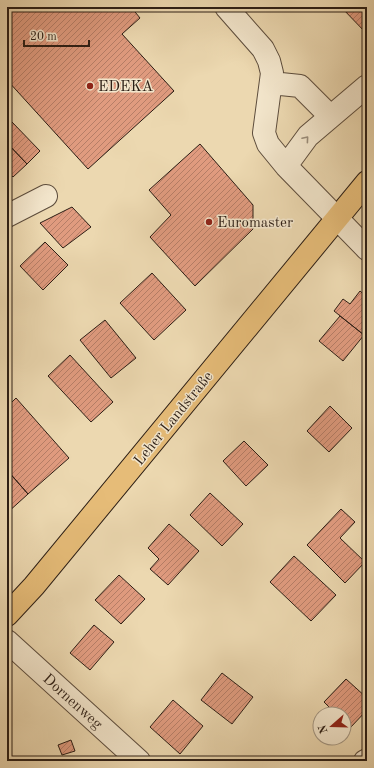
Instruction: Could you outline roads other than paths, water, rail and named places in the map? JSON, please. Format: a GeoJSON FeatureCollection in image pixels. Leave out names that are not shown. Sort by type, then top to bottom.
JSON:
{"type":"FeatureCollection","features":[{"type":"Feature","properties":{"kind":"main road","name":"Leher Landstraße"},"geometry":{"type":"LineString","coordinates":[[7,615],[39,580],[367,182]]}},
{"type":"Feature","properties":{"kind":"street"},"geometry":{"type":"LineString","coordinates":[[231,9],[263,49],[269,61],[272,73],[264,133],[268,144],[286,166],[336,219],[367,249]]}},
{"type":"Feature","properties":{"kind":"street"},"geometry":{"type":"LineString","coordinates":[[271,83],[300,86],[330,116]]}},
{"type":"Feature","properties":{"kind":"street"},"geometry":{"type":"LineString","coordinates":[[286,166],[308,136],[367,86]]}},
{"type":"Feature","properties":{"kind":"street"},"geometry":{"type":"LineString","coordinates":[[7,216],[46,196]]}},
{"type":"Feature","properties":{"kind":"street","name":"Dornenweg"},"geometry":{"type":"LineString","coordinates":[[7,641],[139,761]]}},
{"type":"Feature","properties":{"kind":"place","name":"EDEKA"},"geometry":{"type":"Point","coordinates":[90,86]}},
{"type":"Feature","properties":{"kind":"place","name":"Euromaster"},"geometry":{"type":"Point","coordinates":[209,222]}}]}
